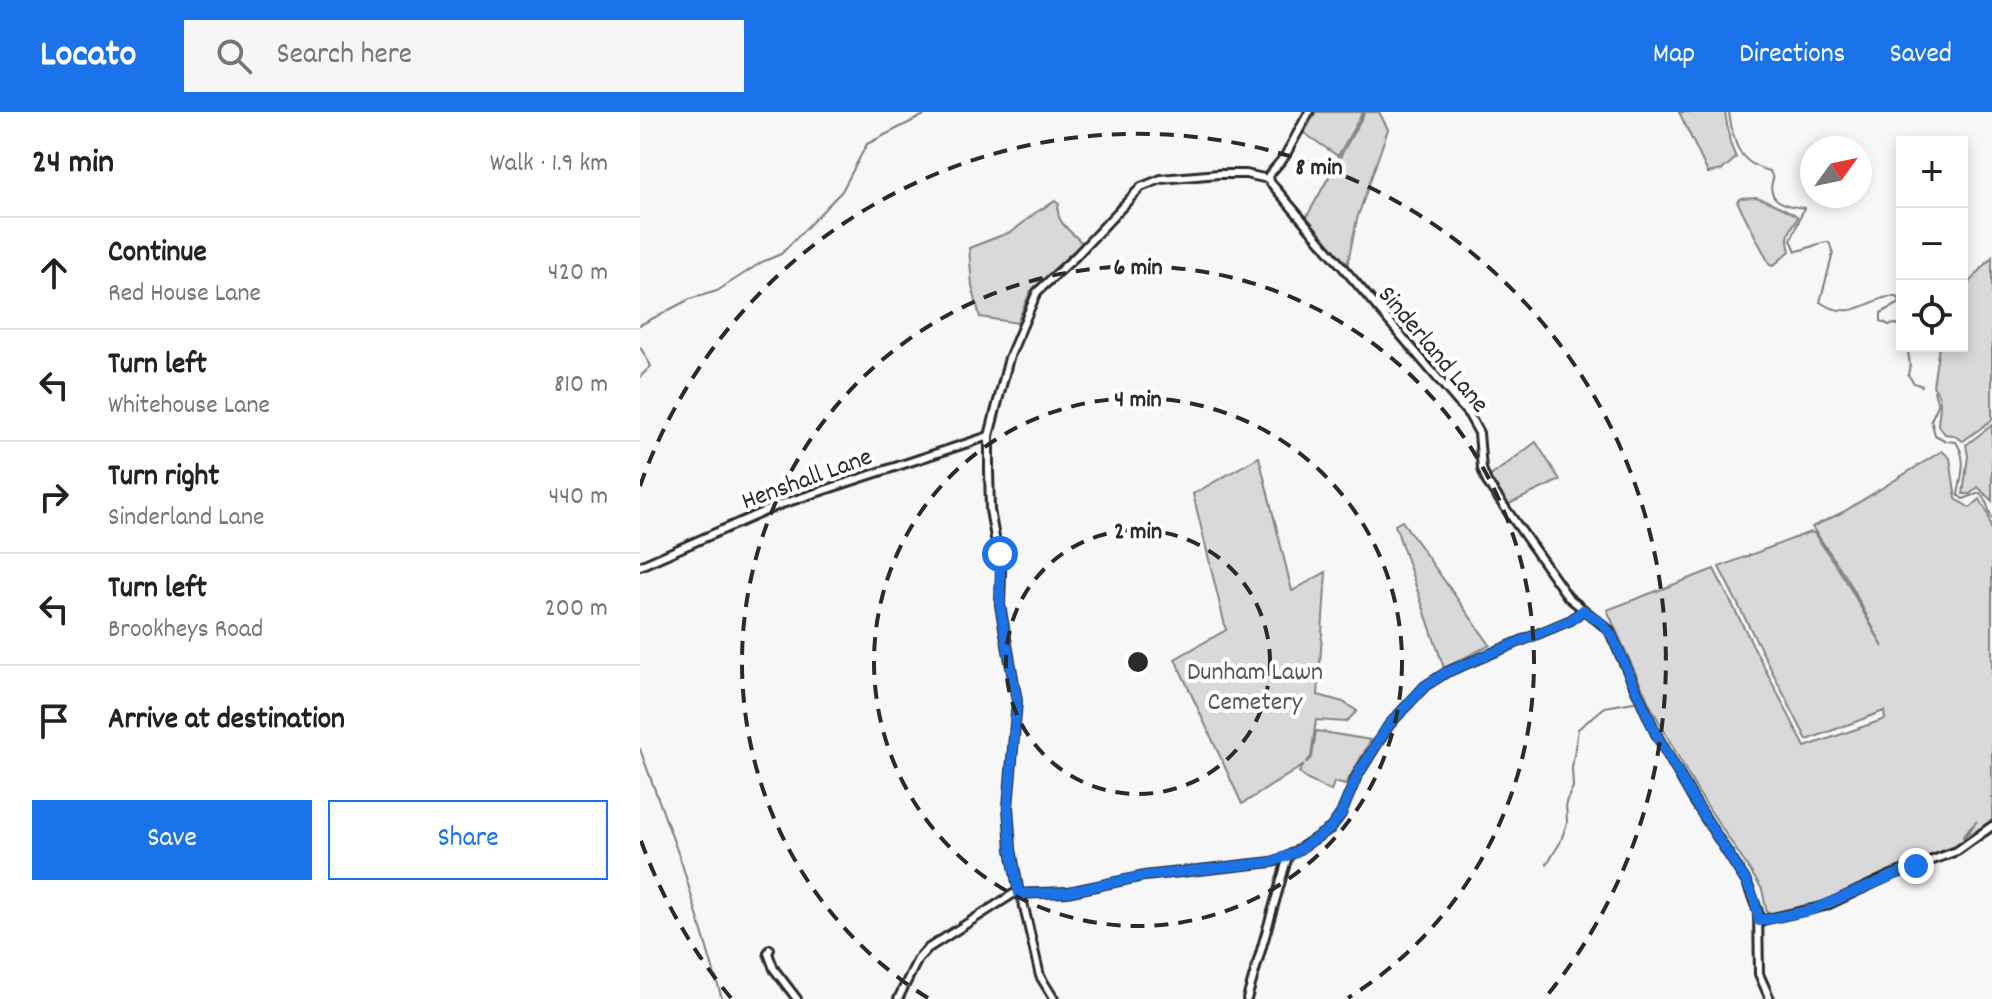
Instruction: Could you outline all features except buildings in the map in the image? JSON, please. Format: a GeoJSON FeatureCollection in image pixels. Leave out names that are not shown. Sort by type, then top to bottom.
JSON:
{"type":"FeatureCollection","features":[{"type":"Feature","properties":{"kind":"street"},"geometry":{"type":"LineString","coordinates":[[1054,999],[1040,976],[1020,894],[1011,849],[1008,807],[1017,701],[1000,605],[1000,554],[990,510],[989,436],[1009,358],[1037,292],[1076,256],[1134,193],[1151,182],[1170,177],[1230,173],[1268,179],[1309,112]]}},
{"type":"Feature","properties":{"kind":"street","name":"Sinderland Lane"},"geometry":{"type":"LineString","coordinates":[[1268,179],[1469,415],[1479,433],[1482,469],[1487,482],[1560,586],[1583,610],[1602,623],[1612,636],[1656,734],[1754,898],[1759,921],[1759,974],[1770,999]]}},
{"type":"Feature","properties":{"kind":"street","name":"Henshall Lane"},"geometry":{"type":"LineString","coordinates":[[640,566],[779,505],[989,436]]}},
{"type":"Feature","properties":{"kind":"street"},"geometry":{"type":"LineString","coordinates":[[898,999],[918,959],[927,949],[1006,897],[1068,892],[1144,876],[1272,862],[1288,856],[1331,828],[1341,814],[1357,776],[1388,726],[1425,686],[1447,672],[1571,620],[1583,610]]}},
{"type":"Feature","properties":{"kind":"street"},"geometry":{"type":"LineString","coordinates":[[1759,921],[1825,906],[1889,876],[1965,847],[1992,826]]}},
{"type":"Feature","properties":{"kind":"street"},"geometry":{"type":"LineString","coordinates":[[1247,999],[1288,856]]}},
{"type":"Feature","properties":{"kind":"street"},"geometry":{"type":"LineString","coordinates":[[770,949],[768,953],[774,969],[797,999]]}},
{"type":"Feature","properties":{"kind":"green space"},"geometry":{"type":"Polygon","coordinates":[[[1316,112],[1363,112],[1338,156],[1304,133],[1316,112]]]}},
{"type":"Feature","properties":{"kind":"green space"},"geometry":{"type":"Polygon","coordinates":[[[1365,112],[1379,112],[1388,129],[1357,219],[1347,266],[1306,218],[1365,112]]]}},
{"type":"Feature","properties":{"kind":"green space"},"geometry":{"type":"Polygon","coordinates":[[[1679,112],[1725,112],[1736,158],[1722,170],[1708,173],[1679,112]]]}},
{"type":"Feature","properties":{"kind":"green space"},"geometry":{"type":"Polygon","coordinates":[[[1756,197],[1798,217],[1788,237],[1790,251],[1773,266],[1737,201],[1756,197]]]}},
{"type":"Feature","properties":{"kind":"green space"},"geometry":{"type":"Polygon","coordinates":[[[1055,201],[1059,204],[1061,221],[1082,243],[1030,292],[1017,323],[980,317],[972,286],[969,248],[1013,231],[1055,201]]]}},
{"type":"Feature","properties":{"kind":"green space"},"geometry":{"type":"Polygon","coordinates":[[[1992,257],[1992,420],[1963,441],[1945,434],[1938,425],[1940,400],[1933,386],[1938,352],[1968,352],[1968,284],[1992,257]]]}},
{"type":"Feature","properties":{"kind":"green space"},"geometry":{"type":"Polygon","coordinates":[[[1992,425],[1992,501],[1978,487],[1970,494],[1963,494],[1968,456],[1966,445],[1992,425]]]}},
{"type":"Feature","properties":{"kind":"green space"},"geometry":{"type":"Polygon","coordinates":[[[1536,442],[1560,480],[1507,505],[1488,478],[1536,442]]]}},
{"type":"Feature","properties":{"kind":"green space"},"geometry":{"type":"Polygon","coordinates":[[[1942,451],[1950,458],[1956,499],[1970,508],[1980,499],[1988,514],[1992,535],[1992,833],[1972,844],[1965,837],[1977,821],[1963,836],[1965,843],[1897,868],[1812,906],[1767,914],[1762,889],[1696,789],[1650,705],[1607,610],[1714,569],[1805,747],[1885,719],[1884,711],[1807,740],[1719,567],[1814,533],[1845,579],[1883,647],[1847,578],[1812,527],[1843,512],[1942,451]]]}},
{"type":"Feature","properties":{"kind":"green space","name":"Dunham Lawn Cemetery"},"geometry":{"type":"Polygon","coordinates":[[[1259,457],[1292,591],[1326,572],[1318,695],[1343,702],[1357,711],[1346,722],[1316,720],[1311,757],[1306,763],[1312,757],[1316,731],[1371,740],[1345,785],[1334,782],[1331,791],[1306,779],[1299,772],[1304,765],[1242,804],[1175,659],[1226,630],[1193,494],[1259,457]]]}},
{"type":"Feature","properties":{"kind":"green space"},"geometry":{"type":"Polygon","coordinates":[[[1402,521],[1490,645],[1444,668],[1395,525],[1402,521]]]}},
{"type":"Feature","properties":{"kind":"waterway"},"geometry":{"type":"LineString","coordinates":[[640,325],[690,299],[717,291],[762,262],[781,254],[842,191],[867,144],[930,112]]}},
{"type":"Feature","properties":{"kind":"waterway"},"geometry":{"type":"LineString","coordinates":[[1729,112],[1739,150],[1751,163],[1770,171],[1775,197],[1784,204],[1804,208],[1791,240],[1796,251],[1829,242],[1833,253],[1820,302],[1844,310],[1896,298]]}},
{"type":"Feature","properties":{"kind":"waterway"},"geometry":{"type":"LineString","coordinates":[[1896,305],[1881,313],[1881,321],[1896,324]]}},
{"type":"Feature","properties":{"kind":"waterway"},"geometry":{"type":"LineString","coordinates":[[640,347],[651,366],[640,377]]}},
{"type":"Feature","properties":{"kind":"waterway"},"geometry":{"type":"LineString","coordinates":[[1908,352],[1908,375],[1914,383],[1922,386]]}},
{"type":"Feature","properties":{"kind":"waterway"},"geometry":{"type":"LineString","coordinates":[[1934,391],[1938,405],[1931,420],[1935,435],[1956,442],[1962,455],[1958,495],[1963,499],[1980,493],[1992,519]]}},
{"type":"Feature","properties":{"kind":"waterway"},"geometry":{"type":"LineString","coordinates":[[1547,864],[1560,843],[1567,823],[1566,802],[1573,787],[1572,768],[1578,729],[1605,707],[1634,702]]}},
{"type":"Feature","properties":{"kind":"waterway"},"geometry":{"type":"LineString","coordinates":[[640,749],[682,864],[722,999]]}},
{"type":"Feature","properties":{"kind":"route"},"geometry":{"type":"LineString","coordinates":[[1000,554],[1000,605],[1017,701],[1008,807],[1019,894],[1068,892],[1144,876],[1272,862],[1294,853],[1331,828],[1341,814],[1357,776],[1388,726],[1425,686],[1440,675],[1571,620],[1583,610],[1606,626],[1612,636],[1656,734],[1747,883],[1759,921],[1812,910],[1916,866]]}}]}
